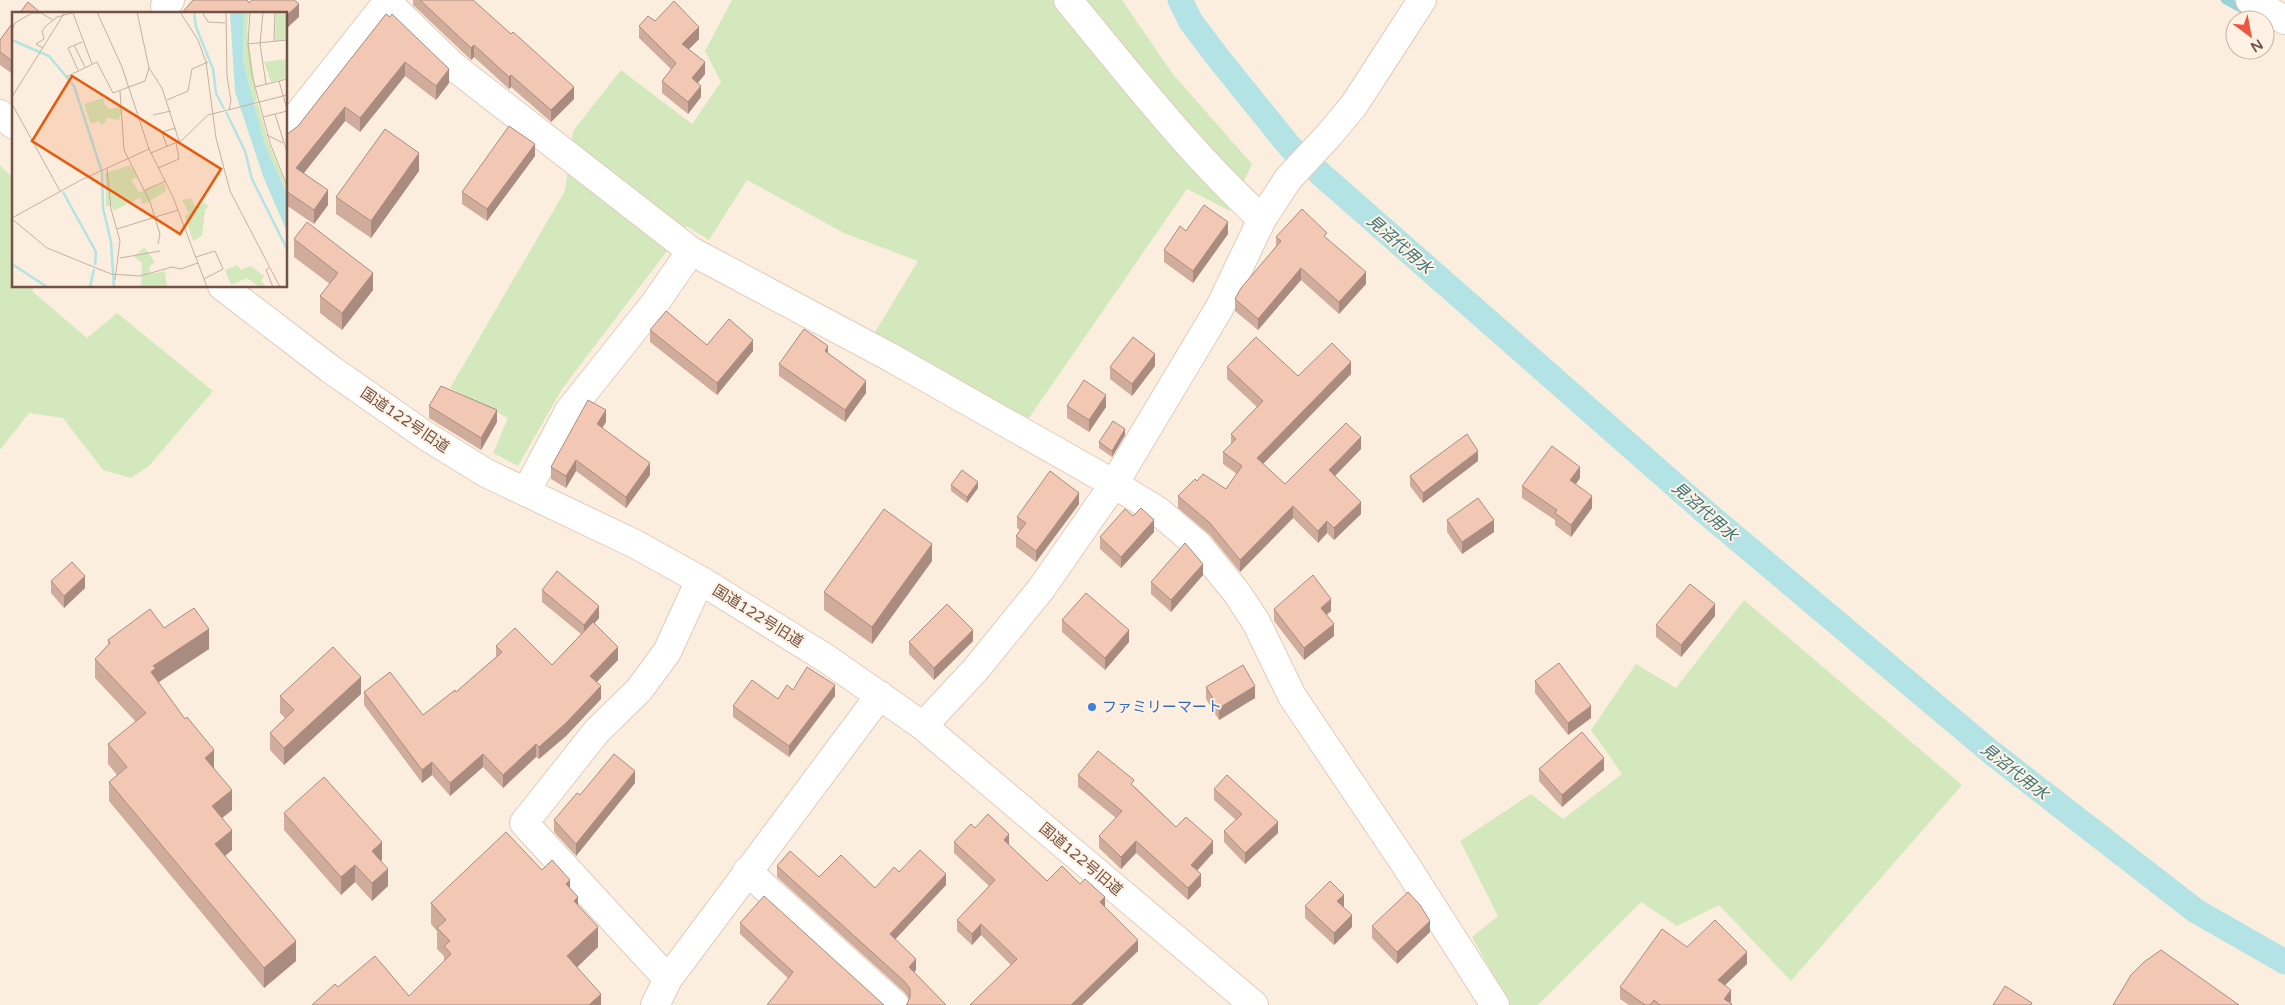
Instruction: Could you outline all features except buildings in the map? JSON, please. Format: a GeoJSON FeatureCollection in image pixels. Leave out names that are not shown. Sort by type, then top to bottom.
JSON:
{"type":"FeatureCollection","features":[{"type":"Feature","properties":{"kind":"street"},"geometry":{"type":"LineString","coordinates":[[1068,0],[1156,106],[1235,195],[1262,219]]}},
{"type":"Feature","properties":{"kind":"street"},"geometry":{"type":"LineString","coordinates":[[923,726],[976,669],[1041,589],[1114,484],[1220,307],[1262,219],[1292,174],[1354,105],[1422,0]]}},
{"type":"Feature","properties":{"kind":"street"},"geometry":{"type":"LineString","coordinates":[[2250,0],[2285,20]]}},
{"type":"Feature","properties":{"kind":"street"},"geometry":{"type":"LineString","coordinates":[[288,127],[387,1],[453,66],[691,251],[890,357],[1158,511],[1198,546],[1237,593],[1256,622],[1292,696],[1405,864],[1495,1005]]}},
{"type":"Feature","properties":{"kind":"street"},"geometry":{"type":"LineString","coordinates":[[0,114],[12,123]]}},
{"type":"Feature","properties":{"kind":"street"},"geometry":{"type":"LineString","coordinates":[[526,492],[569,411],[654,303],[691,251]]}},
{"type":"Feature","properties":{"kind":"street","name":"国道122号旧道"},"geometry":{"type":"LineString","coordinates":[[225,288],[320,362],[426,436],[486,472],[635,544],[700,580],[880,695],[923,726],[1254,1005]]}},
{"type":"Feature","properties":{"kind":"street"},"geometry":{"type":"LineString","coordinates":[[668,979],[524,824],[597,730],[639,690],[667,652],[700,580]]}},
{"type":"Feature","properties":{"kind":"street"},"geometry":{"type":"LineString","coordinates":[[655,1005],[668,979],[880,695]]}},
{"type":"Feature","properties":{"kind":"street"},"geometry":{"type":"LineString","coordinates":[[747,871],[896,1005]]}},
{"type":"Feature","properties":{"kind":"green space"},"geometry":{"type":"Polygon","coordinates":[[[732,0],[1122,0],[1172,73],[1252,164],[1230,211],[1187,189],[1029,418],[952,383],[875,332],[918,261],[846,234],[747,180],[709,240],[686,226],[562,389],[518,466],[493,453],[508,418],[450,388],[565,191],[573,131],[621,70],[692,124],[721,82],[705,51],[732,0]]]}},
{"type":"Feature","properties":{"kind":"green space"},"geometry":{"type":"Polygon","coordinates":[[[0,165],[12,177],[12,288],[34,288],[32,291],[87,338],[117,313],[213,391],[149,466],[131,478],[103,470],[63,418],[29,413],[0,450],[0,165]]]}},
{"type":"Feature","properties":{"kind":"green space"},"geometry":{"type":"Polygon","coordinates":[[[1744,600],[1962,785],[1791,981],[1719,905],[1677,926],[1641,902],[1538,1005],[1510,1005],[1472,937],[1498,916],[1460,841],[1531,794],[1563,819],[1622,774],[1591,730],[1636,664],[1676,688],[1744,600]]]}},
{"type":"Feature","properties":{"kind":"waterway","name":"見沼代用水"},"geometry":{"type":"LineString","coordinates":[[1180,0],[1191,22],[1291,148],[1703,510],[1992,753],[2196,911],[2285,962]]}},
{"type":"Feature","properties":{"kind":"waterway"},"geometry":{"type":"LineString","coordinates":[[2225,0],[2243,10]]}},
{"type":"Feature","properties":{"kind":"place","name":"ファミリーマート"},"geometry":{"type":"Point","coordinates":[1092,707]}}]}
